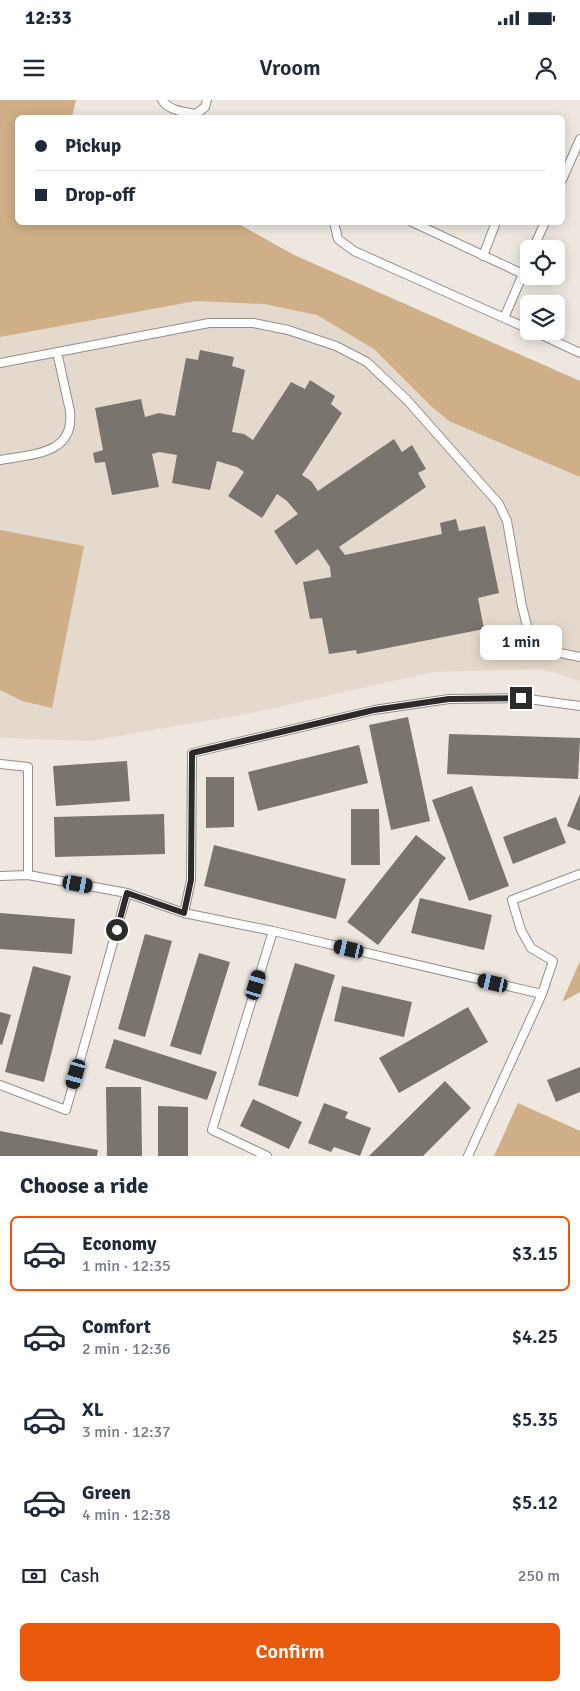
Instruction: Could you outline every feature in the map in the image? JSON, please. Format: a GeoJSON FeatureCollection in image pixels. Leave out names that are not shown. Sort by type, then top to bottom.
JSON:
{"type":"FeatureCollection","features":[{"type":"Feature","properties":{"kind":"lane"},"geometry":{"type":"LineString","coordinates":[[162,100],[165,104],[182,112],[196,114],[205,107],[207,100]]}},
{"type":"Feature","properties":{"kind":"lane"},"geometry":{"type":"LineString","coordinates":[[565,173],[580,139]]}},
{"type":"Feature","properties":{"kind":"lane"},"geometry":{"type":"LineString","coordinates":[[335,225],[338,239],[354,252],[520,326]]}},
{"type":"Feature","properties":{"kind":"lane"},"geometry":{"type":"LineString","coordinates":[[418,225],[520,273]]}},
{"type":"Feature","properties":{"kind":"lane"},"geometry":{"type":"LineString","coordinates":[[483,256],[495,225]]}},
{"type":"Feature","properties":{"kind":"lane"},"geometry":{"type":"LineString","coordinates":[[537,240],[543,225]]}},
{"type":"Feature","properties":{"kind":"lane"},"geometry":{"type":"LineString","coordinates":[[504,318],[520,281]]}},
{"type":"Feature","properties":{"kind":"lane"},"geometry":{"type":"LineString","coordinates":[[0,363],[210,323],[253,323],[288,330],[336,346],[367,362],[407,400],[499,504],[507,521],[522,606],[530,638],[546,650],[580,657]]}},
{"type":"Feature","properties":{"kind":"lane"},"geometry":{"type":"LineString","coordinates":[[552,340],[580,353]]}},
{"type":"Feature","properties":{"kind":"lane"},"geometry":{"type":"LineString","coordinates":[[0,460],[50,450],[64,441],[69,431],[71,420],[57,352]]}},
{"type":"Feature","properties":{"kind":"lane"},"geometry":{"type":"LineString","coordinates":[[184,913],[191,880],[192,753],[374,710],[449,699],[521,698],[580,706]]}},
{"type":"Feature","properties":{"kind":"lane"},"geometry":{"type":"LineString","coordinates":[[0,764],[28,767],[28,875]]}},
{"type":"Feature","properties":{"kind":"lane"},"geometry":{"type":"LineString","coordinates":[[468,1156],[542,994],[552,961],[531,948],[521,930],[512,900],[580,874]]}},
{"type":"Feature","properties":{"kind":"lane"},"geometry":{"type":"LineString","coordinates":[[0,876],[28,875],[127,893],[184,913],[273,931],[542,994]]}},
{"type":"Feature","properties":{"kind":"lane"},"geometry":{"type":"LineString","coordinates":[[0,1085],[66,1110],[127,893]]}},
{"type":"Feature","properties":{"kind":"lane"},"geometry":{"type":"LineString","coordinates":[[268,1156],[212,1130],[273,931]]}},
{"type":"Feature","properties":{"kind":"shaded area"},"geometry":{"type":"Polygon","coordinates":[[[0,100],[76,100],[72,115],[15,115],[15,225],[241,225],[294,255],[580,381],[580,477],[449,421],[432,407],[374,349],[317,315],[264,304],[196,301],[0,337],[0,100]]]}},
{"type":"Feature","properties":{"kind":"shaded area"},"geometry":{"type":"Polygon","coordinates":[[[294,255],[580,381],[580,681],[541,669],[433,672],[261,711],[91,741],[0,738],[0,313],[294,255]]]}},
{"type":"Feature","properties":{"kind":"shaded area"},"geometry":{"type":"Polygon","coordinates":[[[0,530],[84,546],[52,708],[22,701],[0,690],[0,530]]]}},
{"type":"Feature","properties":{"kind":"shaded area"},"geometry":{"type":"Polygon","coordinates":[[[580,961],[580,992],[562,1002],[580,961]]]}},
{"type":"Feature","properties":{"kind":"shaded area"},"geometry":{"type":"Polygon","coordinates":[[[518,1103],[580,1131],[580,1156],[494,1156],[518,1103]]]}},
{"type":"Feature","properties":{"kind":"building"},"geometry":{"type":"Polygon","coordinates":[[[200,350],[234,357],[232,366],[245,370],[232,432],[244,434],[253,440],[291,382],[305,389],[310,380],[335,396],[331,404],[342,413],[302,475],[311,481],[318,491],[394,439],[402,452],[412,445],[426,469],[418,473],[426,487],[339,547],[345,555],[442,534],[440,523],[456,519],[459,531],[485,526],[499,593],[478,598],[484,629],[357,654],[356,650],[329,654],[322,618],[310,619],[303,582],[331,577],[330,567],[318,549],[296,565],[274,531],[298,514],[287,501],[277,494],[262,518],[228,496],[244,472],[237,467],[217,461],[210,490],[172,483],[177,455],[159,452],[152,454],[159,487],[112,495],[105,462],[95,463],[93,453],[103,450],[95,408],[141,399],[145,417],[159,413],[175,416],[186,358],[198,360],[200,350]]]}},
{"type":"Feature","properties":{"kind":"building"},"geometry":{"type":"Polygon","coordinates":[[[408,717],[430,821],[391,830],[369,725],[408,717]]]}},
{"type":"Feature","properties":{"kind":"building"},"geometry":{"type":"Polygon","coordinates":[[[449,734],[580,738],[578,779],[447,774],[449,734]]]}},
{"type":"Feature","properties":{"kind":"building"},"geometry":{"type":"Polygon","coordinates":[[[359,745],[368,783],[258,811],[248,772],[359,745]]]}},
{"type":"Feature","properties":{"kind":"building"},"geometry":{"type":"Polygon","coordinates":[[[127,761],[130,801],[56,806],[53,766],[127,761]]]}},
{"type":"Feature","properties":{"kind":"building"},"geometry":{"type":"Polygon","coordinates":[[[206,777],[234,777],[234,827],[206,828],[206,777]]]}},
{"type":"Feature","properties":{"kind":"building"},"geometry":{"type":"Polygon","coordinates":[[[472,786],[509,886],[469,901],[432,800],[472,786]]]}},
{"type":"Feature","properties":{"kind":"building"},"geometry":{"type":"Polygon","coordinates":[[[580,794],[580,831],[567,826],[580,794]]]}},
{"type":"Feature","properties":{"kind":"building"},"geometry":{"type":"Polygon","coordinates":[[[351,809],[379,809],[380,865],[351,865],[351,809]]]}},
{"type":"Feature","properties":{"kind":"building"},"geometry":{"type":"Polygon","coordinates":[[[164,814],[165,854],[55,857],[54,817],[164,814]]]}},
{"type":"Feature","properties":{"kind":"building"},"geometry":{"type":"Polygon","coordinates":[[[556,817],[566,843],[513,864],[503,837],[556,817]]]}},
{"type":"Feature","properties":{"kind":"building"},"geometry":{"type":"Polygon","coordinates":[[[416,835],[446,858],[378,945],[347,922],[416,835]]]}},
{"type":"Feature","properties":{"kind":"building"},"geometry":{"type":"Polygon","coordinates":[[[214,845],[346,879],[336,919],[204,886],[214,845]]]}},
{"type":"Feature","properties":{"kind":"building"},"geometry":{"type":"Polygon","coordinates":[[[420,898],[492,915],[484,950],[411,933],[420,898]]]}},
{"type":"Feature","properties":{"kind":"building"},"geometry":{"type":"Polygon","coordinates":[[[0,913],[75,919],[72,954],[0,949],[0,913]]]}},
{"type":"Feature","properties":{"kind":"building"},"geometry":{"type":"Polygon","coordinates":[[[145,934],[172,941],[145,1037],[118,1029],[145,934]]]}},
{"type":"Feature","properties":{"kind":"building"},"geometry":{"type":"Polygon","coordinates":[[[199,953],[230,962],[201,1055],[170,1046],[199,953]]]}},
{"type":"Feature","properties":{"kind":"building"},"geometry":{"type":"Polygon","coordinates":[[[295,963],[335,975],[298,1097],[258,1085],[295,963]]]}},
{"type":"Feature","properties":{"kind":"building"},"geometry":{"type":"Polygon","coordinates":[[[33,966],[71,976],[44,1082],[5,1072],[33,966]]]}},
{"type":"Feature","properties":{"kind":"building"},"geometry":{"type":"Polygon","coordinates":[[[342,986],[412,1002],[404,1037],[334,1021],[342,986]]]}},
{"type":"Feature","properties":{"kind":"building"},"geometry":{"type":"Polygon","coordinates":[[[468,1007],[488,1042],[399,1093],[379,1058],[468,1007]]]}},
{"type":"Feature","properties":{"kind":"building"},"geometry":{"type":"Polygon","coordinates":[[[0,1012],[11,1015],[2,1045],[0,1044],[0,1012]]]}},
{"type":"Feature","properties":{"kind":"building"},"geometry":{"type":"Polygon","coordinates":[[[114,1039],[217,1072],[207,1100],[105,1068],[114,1039]]]}},
{"type":"Feature","properties":{"kind":"building"},"geometry":{"type":"Polygon","coordinates":[[[580,1067],[580,1092],[556,1102],[547,1080],[580,1067]]]}},
{"type":"Feature","properties":{"kind":"building"},"geometry":{"type":"Polygon","coordinates":[[[445,1081],[471,1108],[423,1156],[369,1156],[445,1081]]]}},
{"type":"Feature","properties":{"kind":"building"},"geometry":{"type":"Polygon","coordinates":[[[106,1087],[141,1087],[142,1156],[107,1156],[106,1087]]]}},
{"type":"Feature","properties":{"kind":"building"},"geometry":{"type":"Polygon","coordinates":[[[253,1099],[302,1122],[289,1149],[240,1126],[253,1099]]]}},
{"type":"Feature","properties":{"kind":"building"},"geometry":{"type":"Polygon","coordinates":[[[324,1103],[348,1112],[345,1118],[371,1128],[360,1156],[334,1147],[331,1152],[308,1143],[324,1103]]]}},
{"type":"Feature","properties":{"kind":"building"},"geometry":{"type":"Polygon","coordinates":[[[158,1106],[188,1107],[188,1156],[158,1156],[158,1106]]]}},
{"type":"Feature","properties":{"kind":"building"},"geometry":{"type":"Polygon","coordinates":[[[0,1131],[98,1150],[97,1156],[0,1156],[0,1131]]]}},
{"type":"Feature","properties":{"kind":"route"},"geometry":{"type":"LineString","coordinates":[[117,930],[127,893],[184,913],[191,880],[192,753],[374,710],[449,699],[521,698]]}}]}
